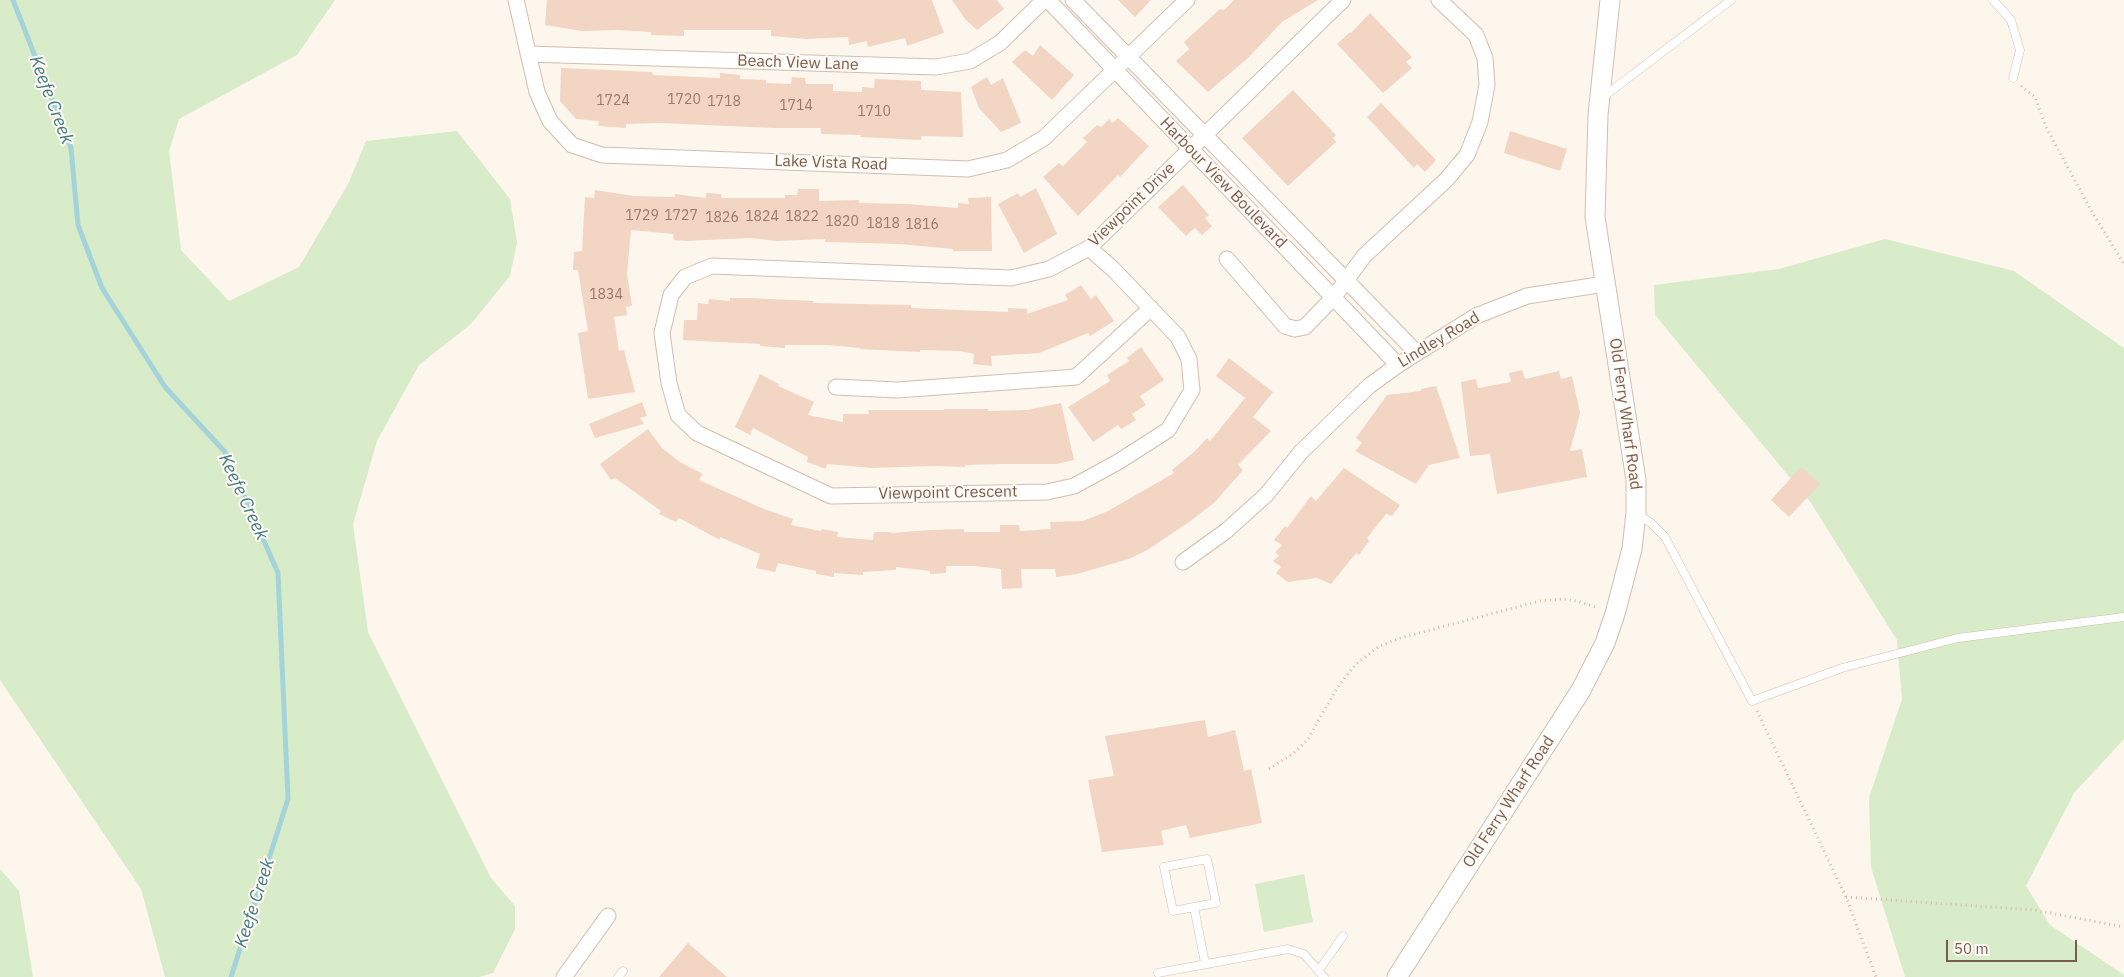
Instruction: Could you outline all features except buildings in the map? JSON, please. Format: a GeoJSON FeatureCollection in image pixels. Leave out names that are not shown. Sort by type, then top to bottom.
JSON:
{"type":"FeatureCollection","features":[{"type":"Feature","properties":{"kind":"street","name":"Lake Vista Road"},"geometry":{"type":"LineString","coordinates":[[516,0],[537,92],[550,121],[572,145],[602,155],[958,168],[968,168],[1007,160],[1044,138],[1187,0]]}},
{"type":"Feature","properties":{"kind":"street","name":"Beach View Lane"},"geometry":{"type":"LineString","coordinates":[[528,54],[936,67],[970,61],[978,57],[1000,42],[1046,0]]}},
{"type":"Feature","properties":{"kind":"street","name":"Harbour View Boulevard"},"geometry":{"type":"LineString","coordinates":[[1046,0],[1398,365]]}},
{"type":"Feature","properties":{"kind":"street","name":"Harbour View Boulevard"},"geometry":{"type":"LineString","coordinates":[[1073,0],[1416,353]]}},
{"type":"Feature","properties":{"kind":"street","name":"Viewpoint Drive"},"geometry":{"type":"LineString","coordinates":[[712,266],[1011,278],[1049,270],[1088,248],[1343,0]]}},
{"type":"Feature","properties":{"kind":"street"},"geometry":{"type":"LineString","coordinates":[[1227,259],[1285,326],[1295,329],[1305,327],[1333,298],[1364,256],[1447,179],[1467,155],[1480,122],[1487,85],[1485,58],[1476,35],[1439,0]]}},
{"type":"Feature","properties":{"kind":"street","name":"Old Ferry Wharf Road"},"geometry":{"type":"LineString","coordinates":[[1397,977],[1581,690],[1605,642],[1615,614],[1632,549],[1636,513],[1636,480],[1595,216],[1599,100],[1610,0]]}},
{"type":"Feature","properties":{"kind":"street","name":"Viewpoint Crescent"},"geometry":{"type":"LineString","coordinates":[[712,266],[685,277],[671,295],[662,333],[669,383],[678,415],[697,432],[831,496],[1047,492],[1074,486],[1118,462],[1168,430],[1192,390],[1189,358],[1178,337],[1113,269],[1088,248]]}},
{"type":"Feature","properties":{"kind":"street","name":"Lindley Road"},"geometry":{"type":"LineString","coordinates":[[1183,562],[1226,531],[1266,495],[1302,452],[1369,386],[1416,353],[1476,316],[1527,296],[1606,284]]}},
{"type":"Feature","properties":{"kind":"street"},"geometry":{"type":"LineString","coordinates":[[836,387],[897,390],[1076,377],[1150,308]]}},
{"type":"Feature","properties":{"kind":"street"},"geometry":{"type":"LineString","coordinates":[[564,977],[608,916]]}},
{"type":"Feature","properties":{"kind":"lane"},"geometry":{"type":"LineString","coordinates":[[1599,100],[1731,0]]}},
{"type":"Feature","properties":{"kind":"lane"},"geometry":{"type":"LineString","coordinates":[[1993,0],[2011,20],[2020,50],[2013,78]]}},
{"type":"Feature","properties":{"kind":"lane"},"geometry":{"type":"LineString","coordinates":[[1636,513],[1651,523],[1665,537],[1752,701],[1842,668],[1958,638],[2124,617]]}},
{"type":"Feature","properties":{"kind":"lane"},"geometry":{"type":"LineString","coordinates":[[1208,859],[1216,903],[1194,907],[1173,912],[1164,867],[1208,859]]}},
{"type":"Feature","properties":{"kind":"lane"},"geometry":{"type":"LineString","coordinates":[[1194,907],[1205,963]]}},
{"type":"Feature","properties":{"kind":"lane"},"geometry":{"type":"LineString","coordinates":[[1319,970],[1343,936]]}},
{"type":"Feature","properties":{"kind":"lane"},"geometry":{"type":"LineString","coordinates":[[1158,972],[1288,948],[1304,954],[1324,977]]}},
{"type":"Feature","properties":{"kind":"path"},"geometry":{"type":"LineString","coordinates":[[2013,78],[2035,98],[2046,127],[2092,212],[2124,264]]}},
{"type":"Feature","properties":{"kind":"path"},"geometry":{"type":"LineString","coordinates":[[1269,769],[1294,753],[1308,739],[1337,688],[1355,665],[1378,647],[1400,638],[1540,601],[1562,599],[1577,601],[1615,614]]}},
{"type":"Feature","properties":{"kind":"path"},"geometry":{"type":"LineString","coordinates":[[1752,701],[1846,897],[1876,977]]}},
{"type":"Feature","properties":{"kind":"path"},"geometry":{"type":"LineString","coordinates":[[1846,897],[2034,910],[2124,927]]}},
{"type":"Feature","properties":{"kind":"green space"},"geometry":{"type":"Polygon","coordinates":[[[0,0],[335,0],[297,55],[179,119],[169,151],[181,250],[229,301],[299,267],[348,184],[366,141],[457,131],[510,199],[517,242],[510,276],[471,324],[419,365],[377,441],[353,524],[368,632],[491,878],[515,906],[515,929],[493,973],[479,977],[165,977],[141,889],[0,680],[0,0]]]}},
{"type":"Feature","properties":{"kind":"green space"},"geometry":{"type":"Polygon","coordinates":[[[1885,239],[2014,271],[2124,348],[2124,739],[2074,793],[2026,886],[2050,925],[2124,975],[2124,977],[1905,977],[1871,867],[1869,798],[1902,699],[1897,640],[1811,503],[1655,315],[1654,285],[1779,269],[1885,239]]]}},
{"type":"Feature","properties":{"kind":"green space"},"geometry":{"type":"Polygon","coordinates":[[[0,869],[19,891],[33,977],[0,977],[0,869]]]}},
{"type":"Feature","properties":{"kind":"green space"},"geometry":{"type":"Polygon","coordinates":[[[1304,874],[1313,922],[1264,932],[1255,884],[1304,874]]]}},
{"type":"Feature","properties":{"kind":"waterway","name":"Keefe Creek"},"geometry":{"type":"LineString","coordinates":[[13,0],[71,148],[78,225],[102,288],[165,387],[225,452],[278,573],[288,799],[231,977]]}}]}
